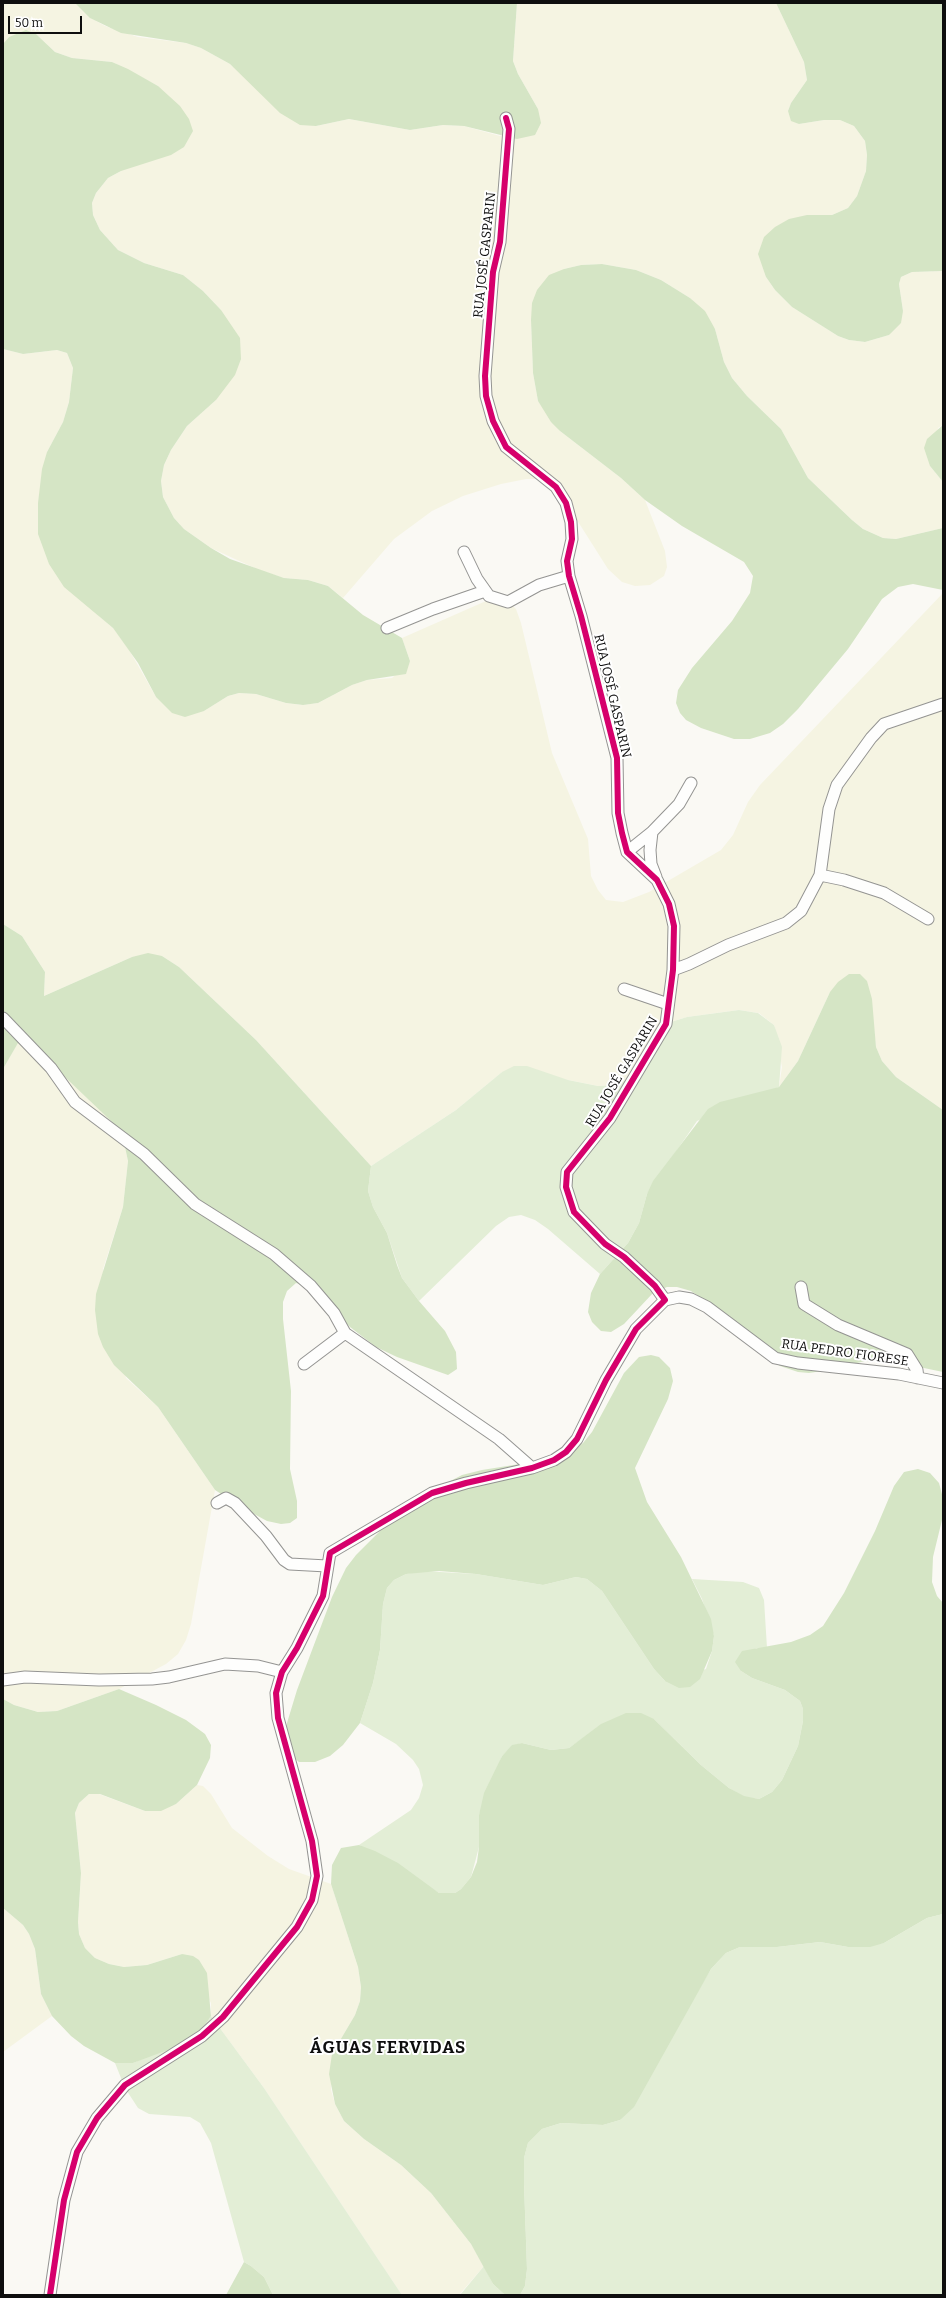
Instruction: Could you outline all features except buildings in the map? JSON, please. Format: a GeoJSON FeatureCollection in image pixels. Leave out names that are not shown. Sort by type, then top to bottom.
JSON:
{"type":"FeatureCollection","features":[{"type":"Feature","properties":{"kind":"street","name":"RUA JOSÉ GASPARIN"},"geometry":{"type":"LineString","coordinates":[[506,118],[509,129],[500,242],[493,272],[485,376],[486,396],[493,421],[506,447],[556,487],[566,503],[571,522],[572,539],[566,561],[569,576],[582,616],[617,758],[618,813],[627,852],[657,880],[669,904],[674,926],[673,970],[666,1024],[610,1118],[567,1172],[566,1187],[574,1212],[605,1244],[624,1257],[655,1286],[665,1300]]}},
{"type":"Feature","properties":{"kind":"street"},"geometry":{"type":"LineString","coordinates":[[464,552],[489,596],[508,602],[539,585],[569,576]]}},
{"type":"Feature","properties":{"kind":"street"},"geometry":{"type":"LineString","coordinates":[[388,628],[433,609],[485,591]]}},
{"type":"Feature","properties":{"kind":"street"},"geometry":{"type":"LineString","coordinates":[[673,970],[689,964],[728,944],[786,923],[801,911],[820,875],[829,809],[837,785],[845,773],[871,738],[884,724],[943,704]]}},
{"type":"Feature","properties":{"kind":"street"},"geometry":{"type":"LineString","coordinates":[[627,852],[652,832],[679,804],[691,783]]}},
{"type":"Feature","properties":{"kind":"street"},"geometry":{"type":"LineString","coordinates":[[652,832],[650,857],[657,880]]}},
{"type":"Feature","properties":{"kind":"street"},"geometry":{"type":"LineString","coordinates":[[820,875],[844,880],[884,893],[928,919]]}},
{"type":"Feature","properties":{"kind":"street"},"geometry":{"type":"LineString","coordinates":[[624,989],[668,1004]]}},
{"type":"Feature","properties":{"kind":"street"},"geometry":{"type":"LineString","coordinates":[[3,1018],[51,1068],[75,1102],[144,1154],[195,1204],[274,1254],[311,1286],[334,1313],[345,1333],[499,1439],[532,1468]]}},
{"type":"Feature","properties":{"kind":"street"},"geometry":{"type":"LineString","coordinates":[[801,1287],[804,1304],[838,1325],[907,1354],[917,1370],[918,1378]]}},
{"type":"Feature","properties":{"kind":"street","name":"RUA PEDRO FIORESE"},"geometry":{"type":"LineString","coordinates":[[665,1300],[680,1297],[691,1299],[707,1308],[775,1358],[918,1378],[943,1383]]}},
{"type":"Feature","properties":{"kind":"street"},"geometry":{"type":"LineString","coordinates":[[50,2295],[66,2193],[77,2152],[97,2118],[125,2085],[202,2036],[223,2017],[297,1926],[312,1900],[317,1876],[312,1841],[278,1718],[276,1693],[282,1672],[304,1636],[323,1596],[326,1566],[330,1553],[432,1493],[466,1483],[532,1468],[554,1460],[566,1452],[576,1439],[606,1380],[636,1329],[665,1300]]}},
{"type":"Feature","properties":{"kind":"street"},"geometry":{"type":"LineString","coordinates":[[304,1364],[345,1333]]}},
{"type":"Feature","properties":{"kind":"street"},"geometry":{"type":"LineString","coordinates":[[217,1503],[226,1498],[235,1503],[266,1536],[284,1560],[290,1564],[326,1566]]}},
{"type":"Feature","properties":{"kind":"street"},"geometry":{"type":"LineString","coordinates":[[3,1680],[25,1677],[99,1680],[152,1679],[169,1677],[225,1664],[258,1666],[282,1672]]}},
{"type":"Feature","properties":{"kind":"green space"},"geometry":{"type":"Polygon","coordinates":[[[3,3],[75,3],[91,18],[105,26],[138,37],[186,43],[201,48],[230,64],[247,78],[316,126],[349,119],[410,130],[443,125],[464,126],[500,136],[538,109],[518,74],[513,61],[517,3],[776,3],[804,62],[807,80],[791,103],[788,111],[799,124],[824,120],[840,120],[854,126],[865,141],[867,155],[866,171],[857,196],[848,208],[832,215],[807,215],[766,277],[775,290],[792,307],[838,336],[849,340],[865,342],[889,335],[903,311],[899,284],[901,277],[912,272],[943,271],[943,425],[938,428],[930,466],[943,482],[943,528],[896,539],[883,538],[863,529],[808,478],[781,429],[747,396],[732,378],[724,362],[715,329],[690,298],[661,280],[636,270],[602,264],[581,265],[564,269],[531,320],[533,373],[538,401],[560,431],[621,478],[645,500],[665,551],[667,567],[664,576],[650,585],[635,586],[622,582],[608,569],[563,498],[538,479],[526,479],[501,484],[463,496],[432,511],[394,539],[343,598],[328,586],[308,580],[284,578],[259,570],[211,548],[184,529],[174,518],[163,497],[161,481],[164,465],[171,450],[187,426],[216,400],[221,310],[203,291],[183,275],[144,263],[118,250],[100,230],[93,215],[92,203],[96,193],[108,178],[121,171],[158,86],[112,62],[72,58],[55,52],[36,34],[9,37],[3,44],[3,3]]]}},
{"type":"Feature","properties":{"kind":"green space"},"geometry":{"type":"Polygon","coordinates":[[[75,3],[517,3],[513,61],[518,74],[538,109],[541,123],[535,135],[517,139],[464,126],[443,125],[410,130],[349,119],[316,126],[300,125],[280,113],[230,64],[201,48],[186,43],[121,33],[90,18],[75,3]]]}},
{"type":"Feature","properties":{"kind":"green space"},"geometry":{"type":"Polygon","coordinates":[[[776,3],[943,3],[943,271],[912,272],[901,277],[899,284],[903,311],[901,323],[889,335],[865,342],[849,340],[838,336],[792,307],[775,290],[766,277],[758,254],[764,237],[775,227],[789,219],[807,215],[832,215],[848,208],[857,196],[866,171],[867,155],[865,141],[854,126],[840,120],[824,120],[799,124],[791,121],[788,111],[791,103],[807,80],[804,62],[776,3]]]}},
{"type":"Feature","properties":{"kind":"green space"},"geometry":{"type":"Polygon","coordinates":[[[26,30],[36,34],[55,52],[72,58],[112,62],[158,86],[180,106],[189,119],[193,131],[184,147],[171,155],[121,171],[108,178],[96,193],[92,203],[93,215],[100,230],[118,250],[144,263],[183,275],[203,291],[221,310],[240,338],[241,359],[235,375],[216,400],[187,426],[171,450],[164,465],[161,481],[163,497],[174,518],[184,529],[230,559],[284,578],[308,580],[328,586],[363,615],[402,638],[410,661],[406,674],[367,680],[352,685],[318,703],[303,705],[286,703],[256,694],[239,693],[228,696],[204,711],[185,717],[172,713],[156,697],[138,663],[113,628],[64,587],[49,564],[38,534],[38,503],[42,469],[47,452],[63,422],[69,402],[73,368],[67,353],[57,350],[23,354],[3,349],[3,44],[9,37],[26,30]]]}},
{"type":"Feature","properties":{"kind":"green space"},"geometry":{"type":"Polygon","coordinates":[[[602,264],[636,270],[661,280],[690,298],[705,311],[715,329],[724,362],[732,378],[747,396],[781,429],[808,478],[863,529],[883,538],[896,539],[943,528],[943,590],[913,584],[898,587],[882,599],[848,649],[798,709],[783,724],[770,733],[750,739],[734,739],[701,728],[686,720],[680,713],[676,703],[678,690],[692,668],[732,621],[750,593],[753,576],[744,562],[682,526],[645,500],[621,478],[560,431],[551,422],[538,401],[533,373],[531,320],[532,303],[537,290],[549,275],[564,269],[581,265],[602,264]]]}},
{"type":"Feature","properties":{"kind":"green space"},"geometry":{"type":"Polygon","coordinates":[[[3,349],[23,354],[57,350],[67,353],[73,368],[69,402],[63,422],[47,452],[99,616],[113,628],[128,648],[156,697],[204,711],[228,696],[239,693],[256,694],[286,703],[302,705],[318,703],[352,685],[367,680],[392,678],[410,661],[402,638],[486,601],[500,598],[507,600],[516,609],[521,623],[552,753],[588,839],[591,876],[598,890],[606,900],[623,902],[649,892],[721,850],[733,835],[748,802],[760,785],[943,593],[943,1110],[896,1077],[882,1061],[876,1047],[874,1030],[830,992],[798,1061],[779,1087],[782,1067],[774,1025],[759,1013],[739,1010],[687,1017],[671,1022],[627,1079],[618,1085],[598,1086],[568,1080],[502,1072],[456,1110],[371,1166],[256,1040],[179,967],[162,956],[132,957],[44,996],[45,972],[22,936],[3,924],[3,349]]]}},
{"type":"Feature","properties":{"kind":"green space"},"geometry":{"type":"Polygon","coordinates":[[[943,425],[943,482],[930,466],[924,448],[927,439],[943,425]]]}},
{"type":"Feature","properties":{"kind":"green space"},"geometry":{"type":"Polygon","coordinates":[[[3,924],[22,936],[45,972],[44,996],[132,957],[148,953],[162,956],[179,967],[256,1040],[371,1166],[368,1191],[373,1207],[387,1233],[402,1278],[419,1301],[445,1331],[456,1352],[457,1369],[448,1375],[397,1357],[376,1347],[350,1327],[310,1287],[296,1283],[287,1291],[283,1302],[283,1319],[291,1391],[290,1469],[297,1501],[297,1518],[290,1523],[281,1524],[267,1521],[215,1490],[158,1407],[114,1365],[103,1347],[98,1334],[95,1310],[96,1294],[123,1207],[128,1161],[123,1138],[112,1122],[22,1036],[3,1069],[3,924]]]}},
{"type":"Feature","properties":{"kind":"green space"},"geometry":{"type":"Polygon","coordinates":[[[849,974],[860,974],[867,981],[872,999],[876,1047],[882,1061],[896,1077],[943,1110],[943,1372],[900,1363],[865,1361],[829,1370],[809,1373],[798,1372],[780,1366],[754,1349],[710,1304],[691,1291],[677,1287],[667,1287],[653,1293],[624,1324],[611,1332],[601,1331],[592,1322],[588,1312],[591,1293],[600,1274],[628,1243],[639,1223],[647,1194],[653,1181],[708,1109],[720,1102],[779,1087],[798,1061],[830,992],[838,982],[849,974]]]}},
{"type":"Feature","properties":{"kind":"green space"},"geometry":{"type":"Polygon","coordinates":[[[739,1010],[758,1013],[774,1025],[782,1047],[779,1087],[697,1121],[647,1194],[639,1223],[628,1243],[600,1274],[548,1229],[535,1220],[521,1215],[509,1217],[496,1226],[419,1301],[402,1278],[387,1233],[373,1207],[368,1191],[371,1166],[456,1110],[502,1072],[514,1066],[527,1066],[568,1080],[598,1086],[617,1085],[627,1079],[671,1022],[687,1017],[739,1010]]]}},
{"type":"Feature","properties":{"kind":"green space"},"geometry":{"type":"Polygon","coordinates":[[[22,1035],[112,1122],[123,1138],[128,1161],[123,1207],[103,1269],[126,1378],[158,1407],[215,1490],[191,1624],[186,1640],[178,1654],[166,1664],[119,1689],[57,1711],[38,1712],[14,1705],[3,1699],[3,1069],[22,1035]]]}},
{"type":"Feature","properties":{"kind":"green space"},"geometry":{"type":"Polygon","coordinates":[[[651,1355],[659,1357],[670,1368],[673,1381],[668,1399],[635,1468],[647,1502],[681,1557],[711,1619],[714,1636],[712,1651],[700,1679],[690,1687],[679,1688],[665,1681],[654,1669],[602,1591],[587,1579],[576,1577],[543,1585],[476,1574],[439,1571],[406,1574],[394,1580],[387,1588],[383,1604],[380,1650],[373,1683],[360,1723],[343,1745],[330,1756],[315,1762],[299,1762],[286,1751],[284,1740],[287,1723],[297,1690],[332,1597],[346,1568],[356,1555],[386,1525],[433,1490],[462,1475],[567,1454],[583,1443],[592,1432],[624,1373],[639,1357],[651,1355]]]}},
{"type":"Feature","properties":{"kind":"green space"},"geometry":{"type":"Polygon","coordinates":[[[918,1469],[930,1473],[939,1483],[943,1498],[942,1520],[933,1557],[932,1582],[937,1596],[943,1603],[943,1914],[927,1918],[884,1943],[870,1947],[848,1947],[820,1942],[777,1947],[740,1947],[726,1953],[711,1969],[634,2107],[620,2120],[603,2125],[561,2123],[542,2129],[528,2143],[524,2158],[527,2269],[525,2286],[520,2295],[505,2295],[493,2284],[471,2244],[431,2193],[401,2165],[364,2139],[344,2121],[335,2104],[329,2074],[332,2054],[355,2015],[360,2001],[361,1987],[358,1967],[331,1884],[332,1865],[341,1848],[359,1845],[375,1851],[398,1863],[439,1893],[455,1893],[461,1889],[471,1877],[477,1862],[479,1847],[479,1815],[484,1793],[502,1756],[512,1745],[522,1743],[551,1750],[569,1748],[601,1724],[626,1713],[641,1713],[654,1719],[701,1765],[729,1788],[744,1796],[759,1799],[772,1792],[782,1780],[798,1746],[803,1721],[803,1709],[800,1701],[785,1690],[752,1678],[741,1671],[735,1662],[742,1651],[791,1642],[810,1635],[823,1626],[844,1593],[875,1531],[894,1486],[904,1472],[918,1469]]]}},
{"type":"Feature","properties":{"kind":"green space"},"geometry":{"type":"Polygon","coordinates":[[[422,1571],[476,1574],[543,1585],[576,1577],[587,1579],[602,1591],[654,1669],[665,1681],[706,1669],[712,1651],[714,1636],[702,1599],[692,1579],[743,1582],[759,1588],[764,1600],[767,1648],[756,1648],[741,1671],[752,1678],[785,1690],[800,1701],[803,1709],[803,1721],[798,1746],[782,1780],[772,1792],[759,1799],[744,1797],[729,1788],[701,1765],[654,1719],[585,1737],[569,1748],[551,1750],[522,1743],[512,1746],[502,1756],[479,1815],[479,1847],[471,1877],[461,1889],[455,1893],[439,1893],[359,1845],[411,1810],[419,1798],[423,1785],[419,1769],[413,1760],[396,1744],[360,1723],[373,1683],[380,1650],[383,1604],[387,1588],[394,1580],[406,1574],[422,1571]]]}},
{"type":"Feature","properties":{"kind":"green space"},"geometry":{"type":"Polygon","coordinates":[[[119,1689],[186,1720],[205,1734],[211,1745],[210,1758],[197,1785],[176,1804],[161,1811],[145,1811],[100,1794],[89,1794],[79,1803],[75,1813],[81,1873],[78,1922],[79,1934],[85,1948],[95,1958],[109,1964],[124,1967],[147,1965],[182,1954],[193,1956],[199,1960],[207,1973],[211,2016],[200,2033],[181,2045],[133,2063],[115,2063],[84,2046],[71,2036],[52,2016],[41,1994],[35,1949],[29,1934],[23,1925],[3,1908],[3,1699],[14,1705],[38,1712],[57,1711],[119,1689]]]}},
{"type":"Feature","properties":{"kind":"green space"},"geometry":{"type":"Polygon","coordinates":[[[197,1785],[203,1786],[211,1794],[232,1828],[268,1856],[289,1869],[331,1884],[358,1967],[361,1987],[360,2001],[355,2015],[332,2054],[331,2090],[335,2104],[344,2121],[364,2139],[401,2165],[431,2193],[471,2244],[484,2266],[459,2295],[402,2295],[264,2088],[211,2016],[211,2003],[182,1954],[147,1965],[124,1967],[109,1964],[95,1958],[85,1948],[79,1934],[78,1922],[81,1873],[75,1813],[79,1803],[89,1794],[99,1794],[145,1811],[176,1804],[197,1785]]]}},
{"type":"Feature","properties":{"kind":"green space"},"geometry":{"type":"Polygon","coordinates":[[[3,1908],[23,1925],[29,1934],[35,1949],[41,1994],[52,2016],[3,2052],[3,1908]]]}},
{"type":"Feature","properties":{"kind":"green space"},"geometry":{"type":"Polygon","coordinates":[[[943,1914],[943,2295],[520,2295],[525,2286],[527,2269],[524,2158],[528,2143],[542,2129],[561,2123],[603,2125],[620,2120],[711,1969],[726,1953],[740,1947],[777,1947],[820,1942],[848,1947],[884,1943],[927,1918],[943,1914]]]}},
{"type":"Feature","properties":{"kind":"green space"},"geometry":{"type":"Polygon","coordinates":[[[211,2016],[264,2088],[402,2295],[273,2295],[264,2277],[244,2262],[211,2143],[200,2123],[190,2117],[149,2114],[138,2108],[125,2088],[115,2063],[133,2063],[200,2033],[211,2016]]]}},
{"type":"Feature","properties":{"kind":"green space"},"geometry":{"type":"Polygon","coordinates":[[[244,2262],[264,2277],[273,2295],[226,2295],[244,2262]]]}},
{"type":"Feature","properties":{"kind":"green space"},"geometry":{"type":"Polygon","coordinates":[[[484,2266],[493,2284],[505,2295],[460,2295],[484,2266]]]}},
{"type":"Feature","properties":{"kind":"cycle path"},"geometry":{"type":"LineString","coordinates":[[50,2295],[64,2200],[77,2152],[97,2118],[125,2085],[202,2036],[223,2017],[297,1927],[312,1900],[317,1876],[312,1841],[278,1718],[276,1693],[282,1672],[297,1648],[323,1596],[330,1553],[432,1493],[466,1483],[532,1468],[554,1460],[566,1452],[577,1439],[606,1380],[636,1329],[665,1300],[655,1286],[624,1257],[605,1244],[574,1212],[566,1187],[567,1172],[610,1118],[666,1024],[673,970],[674,926],[669,904],[657,880],[627,852],[622,833],[618,813],[617,758],[581,616],[569,576],[567,561],[572,539],[571,522],[566,503],[556,487],[506,447],[493,421],[486,396],[485,376],[493,272],[500,242],[509,129],[506,118]]}},
{"type":"Feature","properties":{"kind":"district","name":"ÁGUAS FERVIDAS"},"geometry":{"type":"Point","coordinates":[388,2048]}}]}
